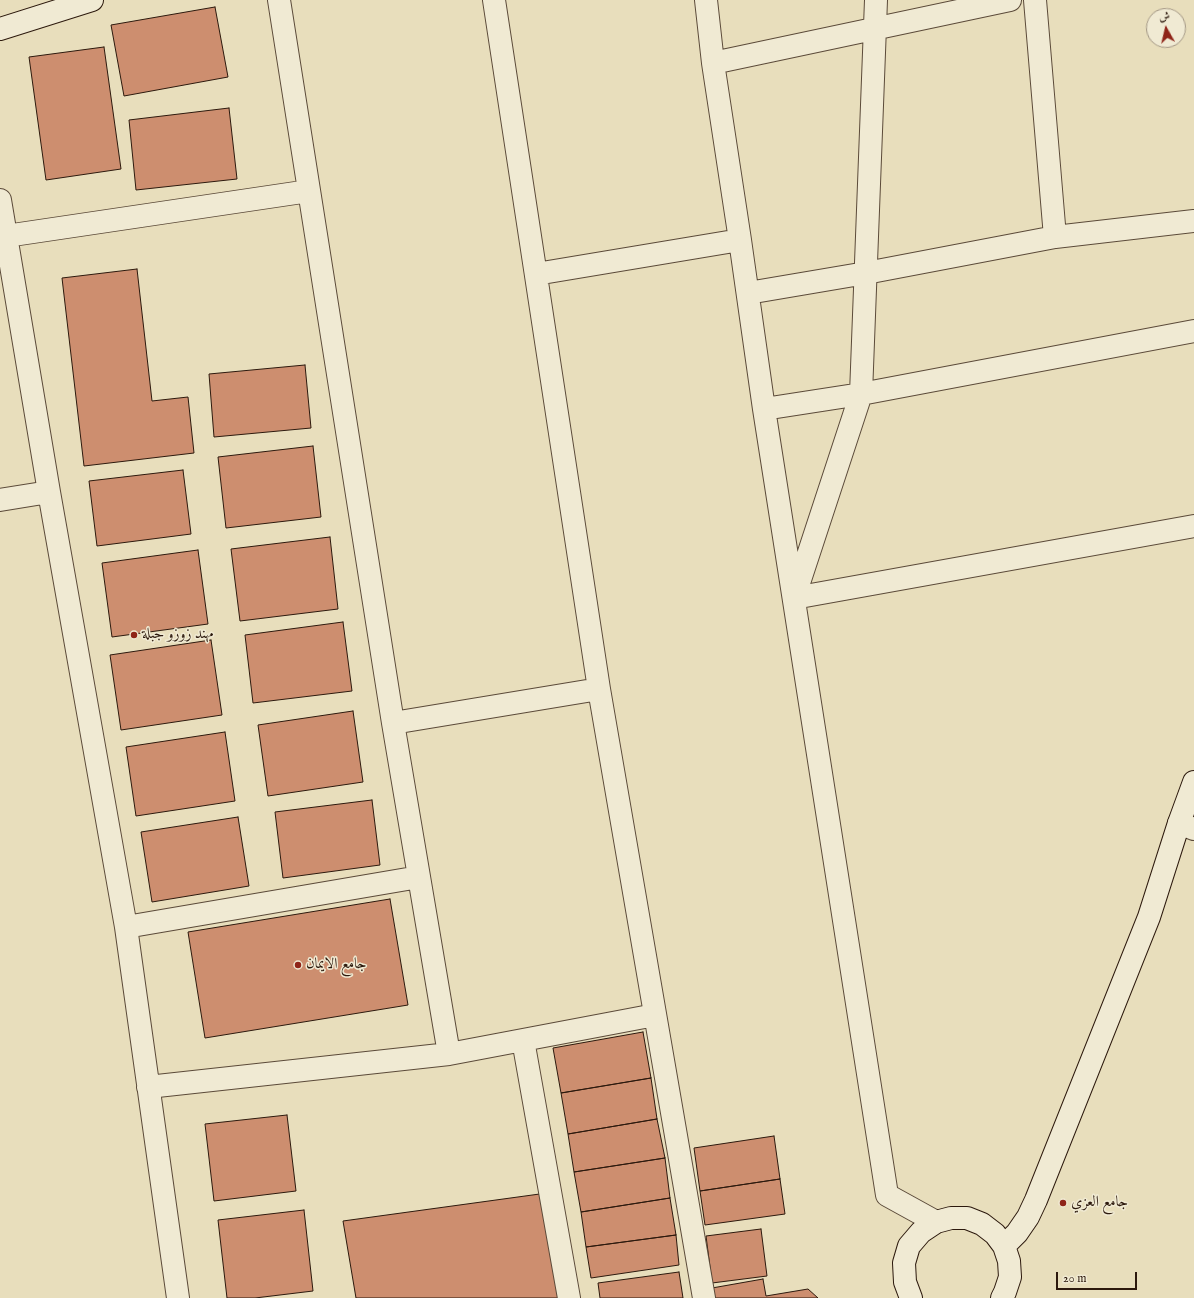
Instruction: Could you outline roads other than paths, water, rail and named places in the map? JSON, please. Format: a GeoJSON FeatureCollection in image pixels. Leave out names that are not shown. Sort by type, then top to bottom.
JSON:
{"type":"FeatureCollection","features":[{"type":"Feature","properties":{"kind":"street"},"geometry":{"type":"LineString","coordinates":[[0,29],[92,0]]}},
{"type":"Feature","properties":{"kind":"street"},"geometry":{"type":"LineString","coordinates":[[279,0],[393,723],[449,1054]]}},
{"type":"Feature","properties":{"kind":"street"},"geometry":{"type":"LineString","coordinates":[[494,0],[599,689],[704,1298]]}},
{"type":"Feature","properties":{"kind":"street"},"geometry":{"type":"LineString","coordinates":[[706,0],[713,63],[764,409],[887,1194],[936,1222]]}},
{"type":"Feature","properties":{"kind":"street"},"geometry":{"type":"LineString","coordinates":[[794,598],[861,394],[876,0]]}},
{"type":"Feature","properties":{"kind":"street"},"geometry":{"type":"LineString","coordinates":[[713,63],[1010,0]]}},
{"type":"Feature","properties":{"kind":"street"},"geometry":{"type":"LineString","coordinates":[[1035,0],[1055,237]]}},
{"type":"Feature","properties":{"kind":"street"},"geometry":{"type":"LineString","coordinates":[[6,236],[309,191]]}},
{"type":"Feature","properties":{"kind":"street"},"geometry":{"type":"LineString","coordinates":[[0,200],[49,492],[126,927],[178,1298]]}},
{"type":"Feature","properties":{"kind":"street"},"geometry":{"type":"LineString","coordinates":[[748,293],[866,273],[1055,237],[1194,221]]}},
{"type":"Feature","properties":{"kind":"street"},"geometry":{"type":"LineString","coordinates":[[536,274],[740,240]]}},
{"type":"Feature","properties":{"kind":"street"},"geometry":{"type":"LineString","coordinates":[[764,409],[861,394],[1194,331]]}},
{"type":"Feature","properties":{"kind":"street"},"geometry":{"type":"LineString","coordinates":[[0,500],[49,492]]}},
{"type":"Feature","properties":{"kind":"street"},"geometry":{"type":"LineString","coordinates":[[794,598],[1194,526]]}},
{"type":"Feature","properties":{"kind":"street"},"geometry":{"type":"LineString","coordinates":[[393,723],[599,689]]}},
{"type":"Feature","properties":{"kind":"street"},"geometry":{"type":"LineString","coordinates":[[1004,1246],[1021,1228],[1036,1200],[1187,826],[1194,782]]}},
{"type":"Feature","properties":{"kind":"street"},"geometry":{"type":"LineString","coordinates":[[126,927],[419,877]]}},
{"type":"Feature","properties":{"kind":"street"},"geometry":{"type":"LineString","coordinates":[[148,1087],[449,1054],[655,1015]]}},
{"type":"Feature","properties":{"kind":"street"},"geometry":{"type":"LineString","coordinates":[[523,1040],[569,1298]]}},
{"type":"Feature","properties":{"kind":"street"},"geometry":{"type":"LineString","coordinates":[[911,1298],[905,1282],[904,1264],[909,1246],[921,1232],[936,1222],[951,1218],[967,1218],[982,1224],[995,1234],[1004,1246],[1009,1261],[1010,1277],[1002,1298]]}},
{"type":"Feature","properties":{"kind":"place","name":"مهند زوزو جبلة"},"geometry":{"type":"Point","coordinates":[134,635]}},
{"type":"Feature","properties":{"kind":"place","name":"جامع الايمان"},"geometry":{"type":"Point","coordinates":[298,965]}},
{"type":"Feature","properties":{"kind":"place","name":"جامع العزي"},"geometry":{"type":"Point","coordinates":[1063,1203]}}]}
